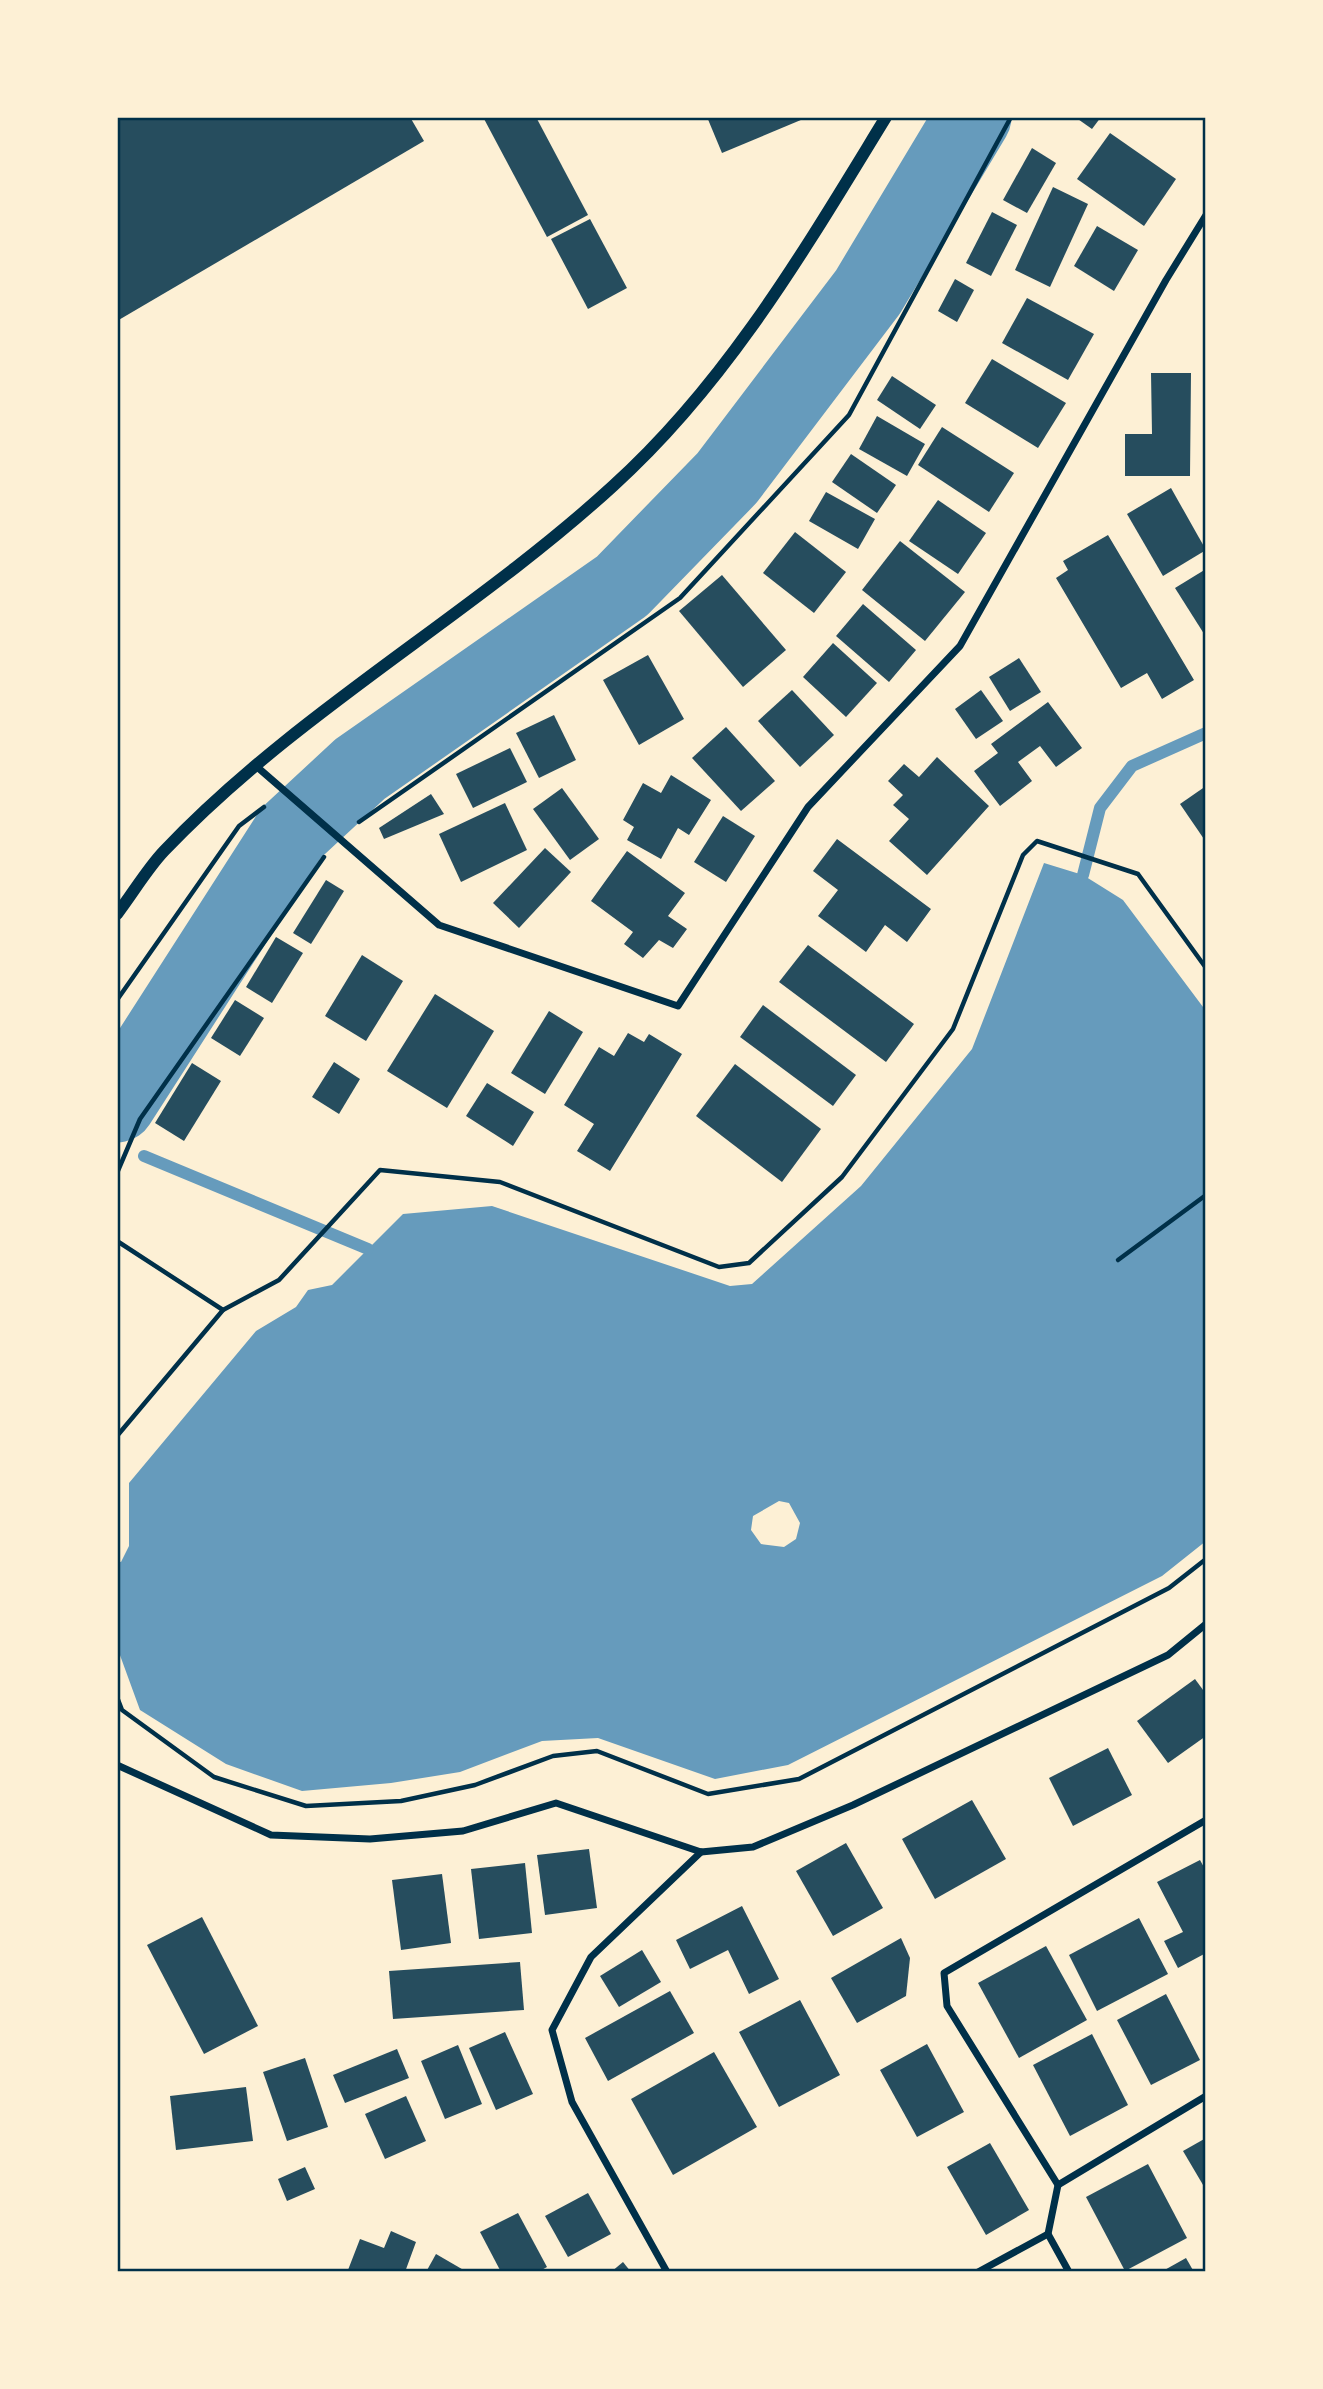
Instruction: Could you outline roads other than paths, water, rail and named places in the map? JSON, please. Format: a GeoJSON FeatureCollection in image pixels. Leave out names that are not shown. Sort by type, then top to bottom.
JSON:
{"type":"FeatureCollection","features":[{"type":"Feature","properties":{"kind":"street"},"geometry":{"type":"LineString","coordinates":[[117,914],[163,852],[256,766],[571,523],[655,447],[762,314],[798,262],[886,117]]}},
{"type":"Feature","properties":{"kind":"street"},"geometry":{"type":"LineString","coordinates":[[256,766],[439,925],[678,1006],[808,807],[960,646],[1166,280],[1206,215]]}},
{"type":"Feature","properties":{"kind":"street"},"geometry":{"type":"LineString","coordinates":[[117,1765],[271,1835],[370,1839],[463,1831],[556,1803],[701,1852],[753,1847],[853,1805],[1168,1654],[1206,1624]]}},
{"type":"Feature","properties":{"kind":"street"},"geometry":{"type":"LineString","coordinates":[[1069,2272],[1048,2234],[1058,2185],[947,2006],[944,1973],[1206,1820]]}},
{"type":"Feature","properties":{"kind":"street"},"geometry":{"type":"LineString","coordinates":[[667,2272],[572,2102],[552,2029],[591,1957],[701,1852]]}},
{"type":"Feature","properties":{"kind":"street"},"geometry":{"type":"LineString","coordinates":[[1058,2185],[1206,2096]]}},
{"type":"Feature","properties":{"kind":"street"},"geometry":{"type":"LineString","coordinates":[[978,2272],[1048,2234]]}},
{"type":"Feature","properties":{"kind":"water"},"geometry":{"type":"Polygon","coordinates":[[[1044,863],[1083,875],[1123,900],[1206,1011],[1206,1541],[1162,1576],[788,1765],[715,1779],[598,1738],[542,1741],[460,1772],[391,1783],[302,1791],[226,1764],[140,1710],[117,1647],[117,1561],[121,1562],[129,1546],[129,1483],[256,1331],[296,1307],[308,1290],[332,1285],[403,1214],[492,1206],[730,1286],[752,1284],[861,1186],[972,1049],[1044,863]],[[779,1501],[753,1516],[751,1530],[761,1544],[784,1547],[796,1539],[800,1523],[789,1503],[779,1501]]]}},
{"type":"Feature","properties":{"kind":"waterway"},"geometry":{"type":"LineString","coordinates":[[117,1104],[291,833],[360,769],[622,586],[727,478],[868,292],[973,117]]}},
{"type":"Feature","properties":{"kind":"waterway"},"geometry":{"type":"LineString","coordinates":[[1083,875],[1100,808],[1132,766],[1206,733]]}},
{"type":"Feature","properties":{"kind":"waterway"},"geometry":{"type":"LineString","coordinates":[[144,1156],[368,1249]]}}]}
